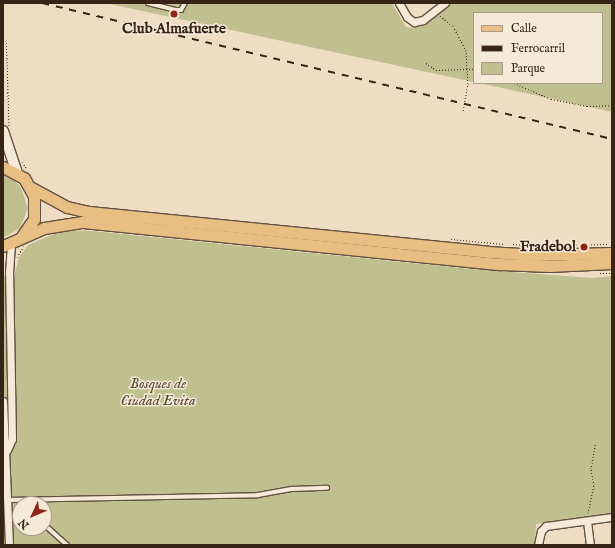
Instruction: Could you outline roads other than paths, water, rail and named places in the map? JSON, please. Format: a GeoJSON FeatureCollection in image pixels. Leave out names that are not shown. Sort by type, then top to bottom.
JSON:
{"type":"FeatureCollection","features":[{"type":"Feature","properties":{"kind":"main road"},"geometry":{"type":"LineString","coordinates":[[6,131],[17,173]]}},
{"type":"Feature","properties":{"kind":"main road"},"geometry":{"type":"LineString","coordinates":[[3,167],[17,173],[30,187],[67,207],[89,212],[488,252],[554,255],[612,253]]}},
{"type":"Feature","properties":{"kind":"main road"},"geometry":{"type":"LineString","coordinates":[[12,243],[34,219],[36,206],[30,187]]}},
{"type":"Feature","properties":{"kind":"main road"},"geometry":{"type":"LineString","coordinates":[[12,243],[54,225],[83,222],[500,264],[563,266],[612,263]]}},
{"type":"Feature","properties":{"kind":"street"},"geometry":{"type":"LineString","coordinates":[[399,3],[407,17],[418,22],[445,3]]}},
{"type":"Feature","properties":{"kind":"street"},"geometry":{"type":"LineString","coordinates":[[7,450],[12,440],[9,273],[12,243]]}},
{"type":"Feature","properties":{"kind":"street"},"geometry":{"type":"LineString","coordinates":[[3,400],[7,450],[9,545]]}},
{"type":"Feature","properties":{"kind":"street"},"geometry":{"type":"LineString","coordinates":[[538,545],[541,531],[546,526],[612,517]]}},
{"type":"Feature","properties":{"kind":"street"},"geometry":{"type":"LineString","coordinates":[[587,521],[590,545]]}},
{"type":"Feature","properties":{"kind":"lane"},"geometry":{"type":"LineString","coordinates":[[148,3],[181,10],[185,3]]}},
{"type":"Feature","properties":{"kind":"lane"},"geometry":{"type":"LineString","coordinates":[[52,501],[243,495],[327,488]]}},
{"type":"Feature","properties":{"kind":"lane"},"geometry":{"type":"LineString","coordinates":[[8,500],[12,500]]}},
{"type":"Feature","properties":{"kind":"lane"},"geometry":{"type":"LineString","coordinates":[[52,531],[67,545]]}},
{"type":"Feature","properties":{"kind":"railway"},"geometry":{"type":"LineString","coordinates":[[42,3],[612,139]]}},
{"type":"Feature","properties":{"kind":"place","name":"Club Almafuerte"},"geometry":{"type":"Point","coordinates":[174,14]}},
{"type":"Feature","properties":{"kind":"place","name":"Fradebol"},"geometry":{"type":"Point","coordinates":[584,247]}},
{"type":"Feature","properties":{"kind":"park label","name":"Bosques de Ciudad Evita"},"geometry":{"type":"Point","coordinates":[158,392]}}]}
